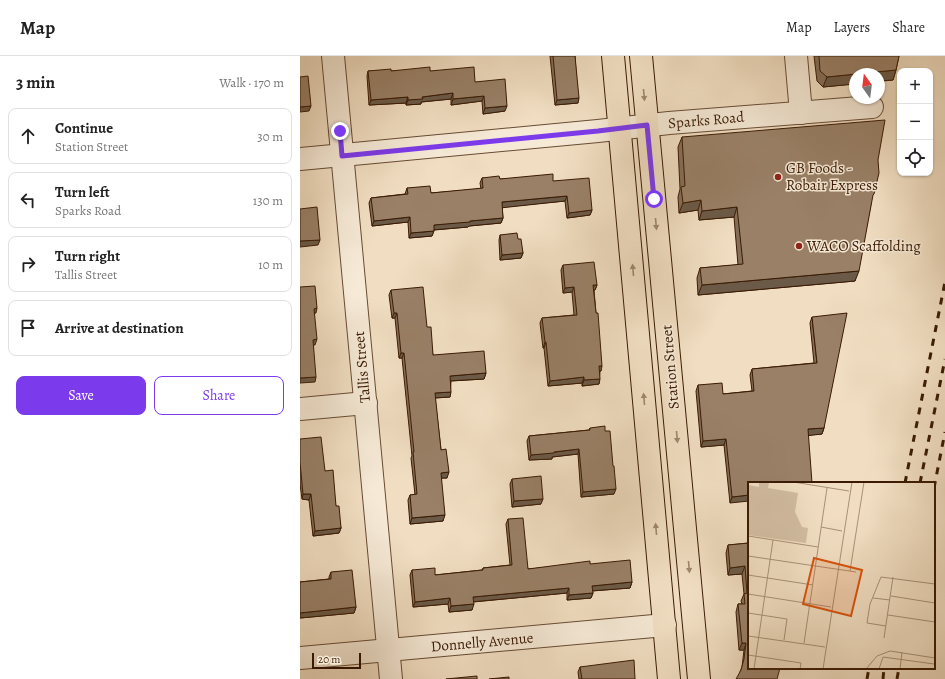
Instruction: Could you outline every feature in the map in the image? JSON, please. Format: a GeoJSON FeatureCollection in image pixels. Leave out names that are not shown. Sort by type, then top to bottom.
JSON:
{"type":"FeatureCollection","features":[{"type":"Feature","properties":{"kind":"main road","name":"Station Street"},"geometry":{"type":"LineString","coordinates":[[613,56],[670,679]]}},
{"type":"Feature","properties":{"kind":"main road","name":"Station Street"},"geometry":{"type":"LineString","coordinates":[[641,56],[699,679]]}},
{"type":"Feature","properties":{"kind":"street","name":"Tallis Street"},"geometry":{"type":"LineString","coordinates":[[333,56],[391,679]]}},
{"type":"Feature","properties":{"kind":"street"},"geometry":{"type":"LineString","coordinates":[[796,56],[801,113]]}},
{"type":"Feature","properties":{"kind":"street","name":"Sparks Road"},"geometry":{"type":"LineString","coordinates":[[300,159],[647,125],[872,107]]}},
{"type":"Feature","properties":{"kind":"street"},"geometry":{"type":"LineString","coordinates":[[300,409],[366,403]]}},
{"type":"Feature","properties":{"kind":"street","name":"Donnelly Avenue"},"geometry":{"type":"LineString","coordinates":[[300,658],[664,625]]}},
{"type":"Feature","properties":{"kind":"building"},"geometry":{"type":"Polygon","coordinates":[[[553,56],[575,56],[579,98],[557,100],[553,56]]]}},
{"type":"Feature","properties":{"kind":"building"},"geometry":{"type":"Polygon","coordinates":[[[819,56],[899,56],[896,70],[885,71],[885,68],[849,68],[849,75],[827,77],[820,71],[819,56]]]}},
{"type":"Feature","properties":{"kind":"building"},"geometry":{"type":"Polygon","coordinates":[[[430,67],[430,71],[474,67],[475,82],[505,79],[507,106],[485,108],[484,96],[453,99],[453,93],[422,97],[423,99],[408,100],[408,97],[371,100],[368,71],[391,69],[391,71],[430,67]]]}},
{"type":"Feature","properties":{"kind":"building"},"geometry":{"type":"Polygon","coordinates":[[[308,76],[311,106],[300,107],[300,77],[308,76]]]}},
{"type":"Feature","properties":{"kind":"building"},"geometry":{"type":"Polygon","coordinates":[[[885,120],[878,160],[879,173],[873,195],[859,271],[702,285],[700,268],[743,264],[737,207],[702,211],[701,200],[683,203],[681,187],[685,186],[682,137],[885,120]]]}},
{"type":"Feature","properties":{"kind":"building"},"geometry":{"type":"Polygon","coordinates":[[[553,174],[553,181],[589,178],[592,210],[569,213],[567,196],[502,202],[503,218],[434,225],[434,231],[411,233],[410,217],[374,221],[371,198],[408,194],[407,188],[430,186],[431,193],[483,188],[482,178],[499,176],[500,179],[553,174]]]}},
{"type":"Feature","properties":{"kind":"building"},"geometry":{"type":"Polygon","coordinates":[[[317,207],[320,240],[300,241],[300,209],[317,207]]]}},
{"type":"Feature","properties":{"kind":"building"},"geometry":{"type":"Polygon","coordinates":[[[517,233],[518,239],[521,239],[523,253],[502,255],[500,235],[517,233]]]}},
{"type":"Feature","properties":{"kind":"building"},"geometry":{"type":"Polygon","coordinates":[[[594,262],[597,285],[593,285],[596,313],[598,313],[602,366],[599,366],[600,379],[584,380],[584,377],[550,381],[542,318],[577,315],[574,287],[565,288],[563,265],[594,262]]]}},
{"type":"Feature","properties":{"kind":"building"},"geometry":{"type":"Polygon","coordinates":[[[315,286],[317,308],[314,309],[317,339],[313,340],[316,377],[300,378],[300,287],[315,286]]]}},
{"type":"Feature","properties":{"kind":"building"},"geometry":{"type":"Polygon","coordinates":[[[423,287],[427,327],[431,327],[433,355],[484,351],[486,373],[450,376],[451,392],[435,393],[441,450],[446,449],[449,472],[441,473],[445,515],[412,518],[410,495],[417,494],[414,452],[404,353],[401,353],[397,313],[394,313],[391,290],[423,287]]]}},
{"type":"Feature","properties":{"kind":"building"},"geometry":{"type":"Polygon","coordinates":[[[847,313],[824,428],[808,429],[812,482],[748,482],[748,495],[732,497],[726,439],[703,441],[698,385],[722,383],[723,394],[754,391],[752,369],[817,363],[812,317],[847,313]]]}},
{"type":"Feature","properties":{"kind":"building"},"geometry":{"type":"Polygon","coordinates":[[[605,426],[605,431],[610,431],[616,489],[583,492],[579,449],[531,455],[529,436],[590,430],[590,428],[605,426]]]}},
{"type":"Feature","properties":{"kind":"building"},"geometry":{"type":"Polygon","coordinates":[[[321,437],[325,471],[333,470],[336,506],[339,506],[341,528],[315,531],[311,494],[303,494],[300,462],[300,439],[321,437]]]}},
{"type":"Feature","properties":{"kind":"building"},"geometry":{"type":"Polygon","coordinates":[[[541,476],[543,499],[514,501],[512,479],[541,476]]]}},
{"type":"Feature","properties":{"kind":"building"},"geometry":{"type":"Polygon","coordinates":[[[523,518],[528,569],[590,561],[590,564],[630,560],[632,582],[592,586],[593,593],[569,595],[569,588],[473,597],[474,604],[451,606],[450,598],[415,602],[412,570],[435,568],[435,575],[483,570],[483,568],[512,565],[508,519],[523,518]]]}},
{"type":"Feature","properties":{"kind":"building"},"geometry":{"type":"Polygon","coordinates":[[[748,543],[748,669],[780,669],[777,679],[736,679],[741,670],[746,643],[742,643],[738,604],[745,604],[744,594],[747,593],[745,566],[730,568],[728,545],[748,543]]]}},
{"type":"Feature","properties":{"kind":"building"},"geometry":{"type":"Polygon","coordinates":[[[352,570],[356,607],[300,613],[300,582],[331,579],[331,572],[352,570]]]}},
{"type":"Feature","properties":{"kind":"building"},"geometry":{"type":"Polygon","coordinates":[[[634,660],[635,679],[582,679],[580,667],[634,660]]]}},
{"type":"Feature","properties":{"kind":"building"},"geometry":{"type":"Polygon","coordinates":[[[477,676],[477,679],[446,679],[477,676]]]}},
{"type":"Feature","properties":{"kind":"building"},"geometry":{"type":"Polygon","coordinates":[[[509,677],[509,679],[489,679],[509,677]]]}},
{"type":"Feature","properties":{"kind":"railway"},"geometry":{"type":"LineString","coordinates":[[905,482],[945,282]]}},
{"type":"Feature","properties":{"kind":"railway"},"geometry":{"type":"LineString","coordinates":[[920,482],[945,359]]}},
{"type":"Feature","properties":{"kind":"railway"},"geometry":{"type":"LineString","coordinates":[[935,483],[945,432]]}},
{"type":"Feature","properties":{"kind":"railway"},"geometry":{"type":"LineString","coordinates":[[867,679],[869,669]]}},
{"type":"Feature","properties":{"kind":"railway"},"geometry":{"type":"LineString","coordinates":[[883,679],[884,669]]}},
{"type":"Feature","properties":{"kind":"railway"},"geometry":{"type":"LineString","coordinates":[[897,679],[899,669]]}},
{"type":"Feature","properties":{"kind":"place","name":"GB Foods - Robair Express"},"geometry":{"type":"Point","coordinates":[778,177]}},
{"type":"Feature","properties":{"kind":"place","name":"WACO Scaffolding"},"geometry":{"type":"Point","coordinates":[799,246]}},
{"type":"Feature","properties":{"kind":"route"},"geometry":{"type":"LineString","coordinates":[[340,131],[342,156],[647,125],[654,199]]}}]}
